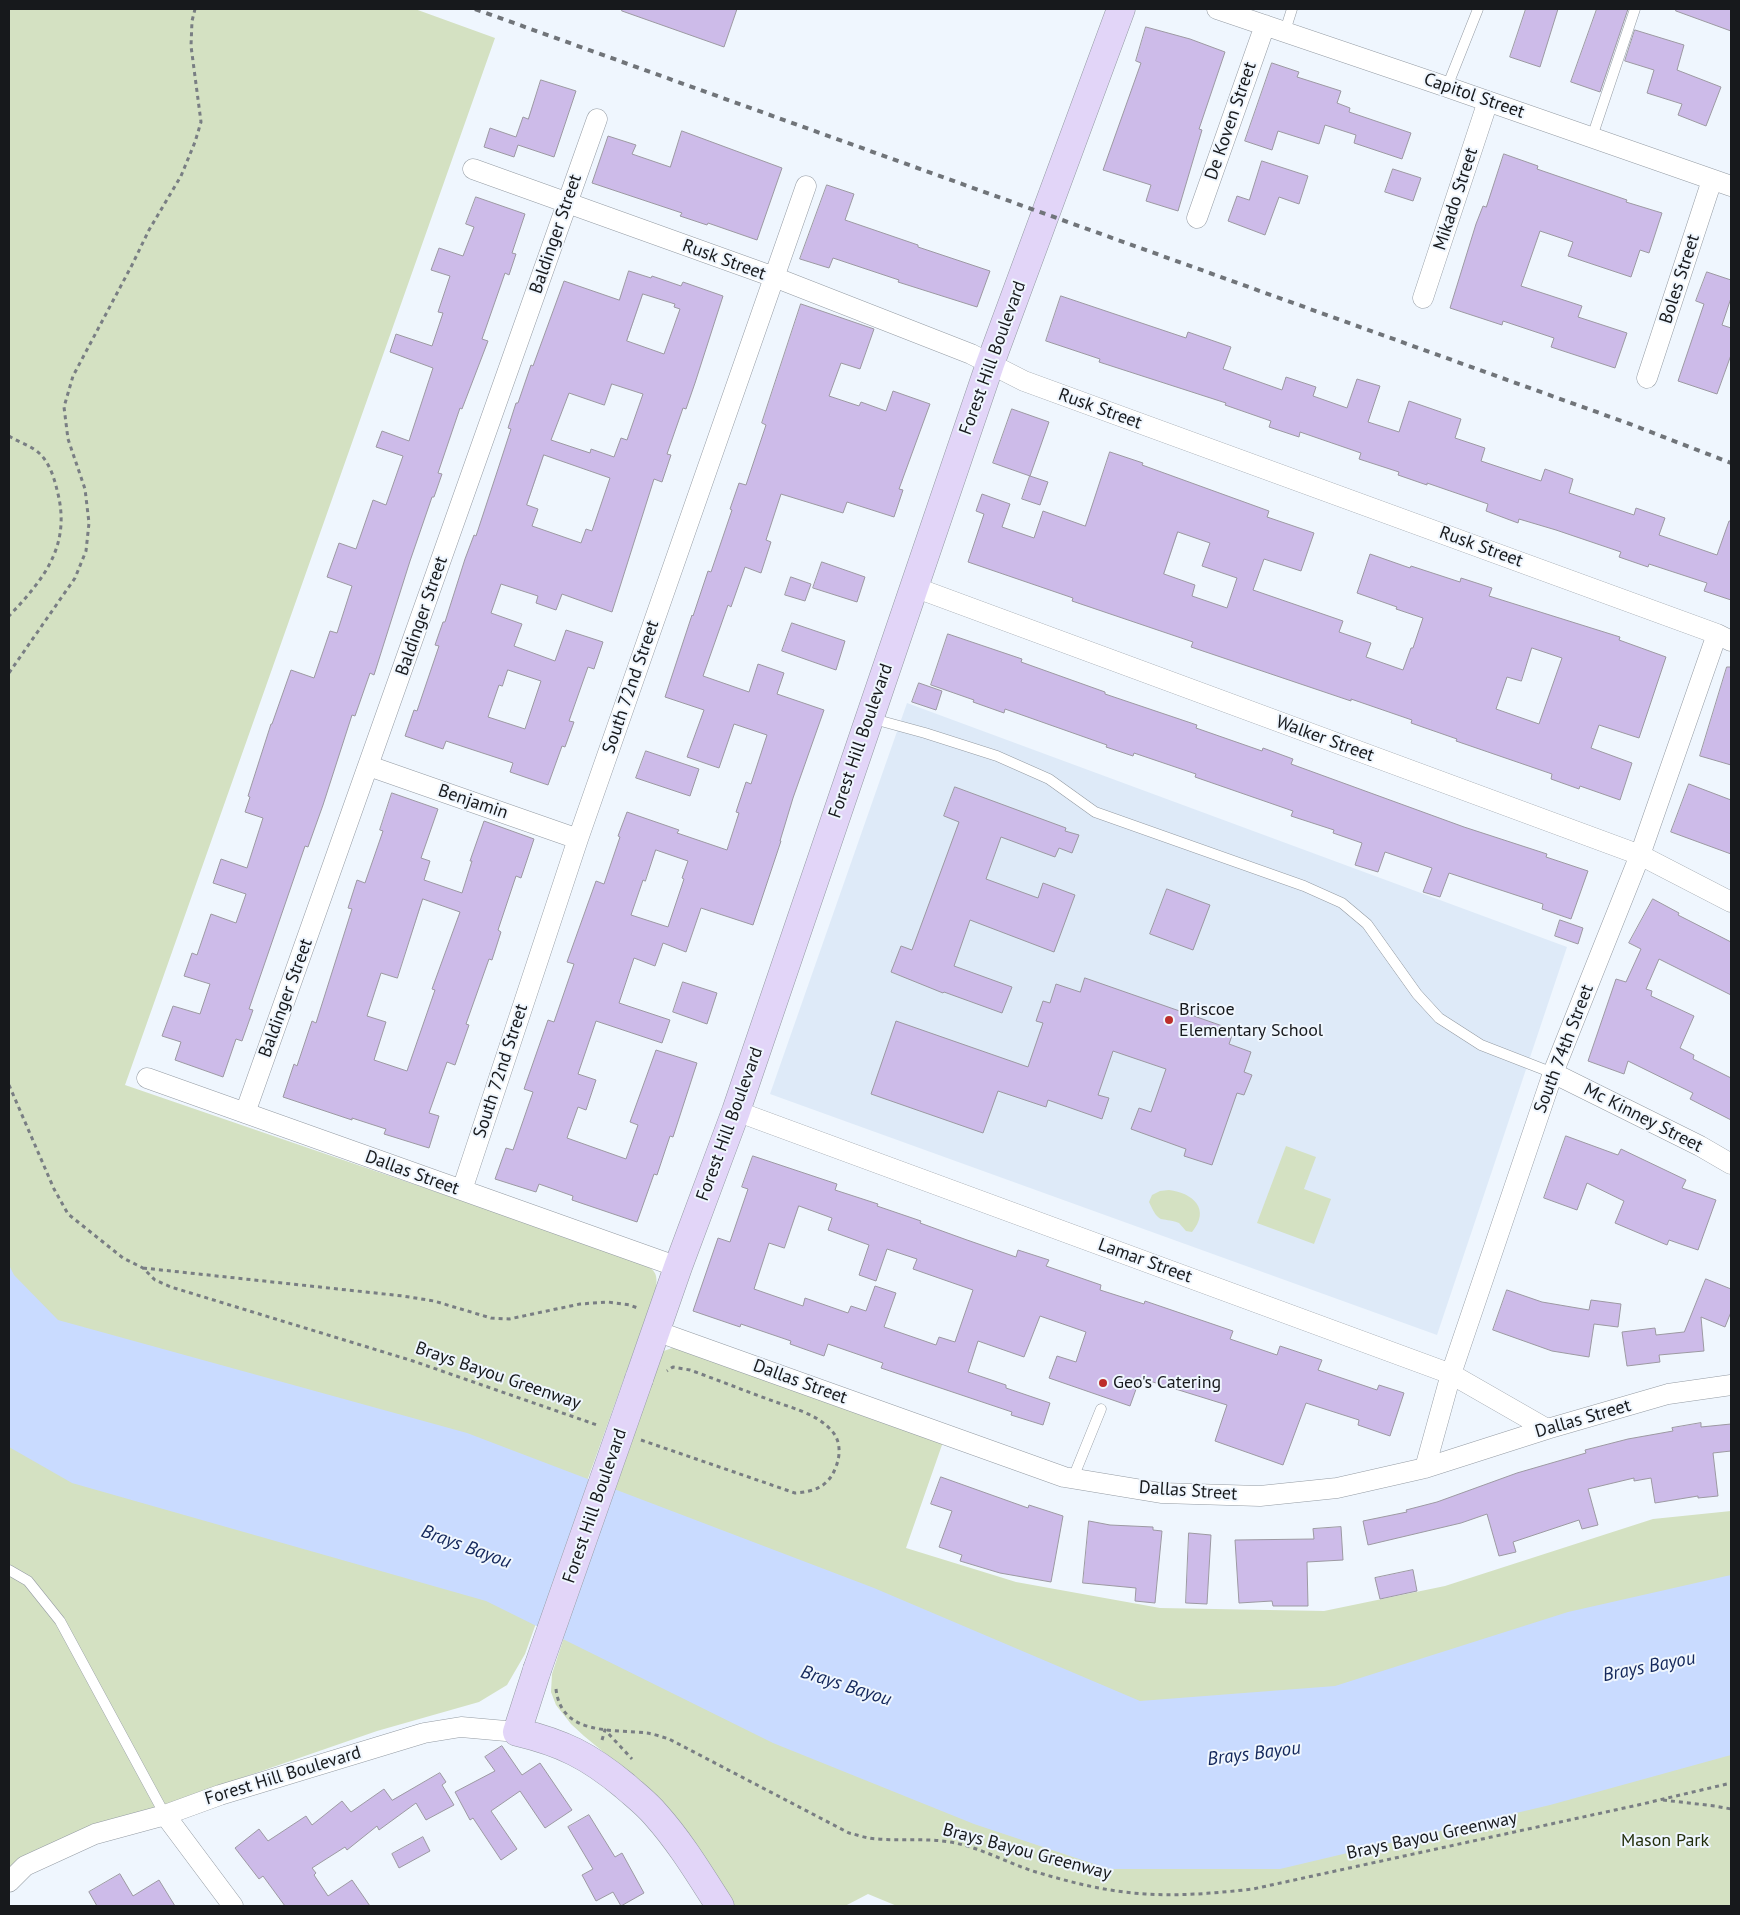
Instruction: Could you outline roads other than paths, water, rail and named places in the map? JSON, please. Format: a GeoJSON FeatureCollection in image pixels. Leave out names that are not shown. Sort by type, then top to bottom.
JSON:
{"type":"FeatureCollection","features":[{"type":"Feature","properties":{"kind":"street","name":"Forest Hill Boulevard"},"geometry":{"type":"LineString","coordinates":[[9,1882],[25,1866],[95,1834],[165,1815],[220,1795],[434,1730],[474,1727],[517,1732],[548,1677],[651,1376],[659,1323],[678,1267],[736,1111],[990,364],[1121,9]]}},
{"type":"Feature","properties":{"kind":"street","name":"Capitol Street"},"geometry":{"type":"LineString","coordinates":[[1217,9],[1731,186]]}},
{"type":"Feature","properties":{"kind":"street","name":"De Koven Street"},"geometry":{"type":"LineString","coordinates":[[1197,218],[1265,25]]}},
{"type":"Feature","properties":{"kind":"street","name":"Mikado Street"},"geometry":{"type":"LineString","coordinates":[[1423,298],[1488,101]]}},
{"type":"Feature","properties":{"kind":"street","name":"Baldinger Street"},"geometry":{"type":"LineString","coordinates":[[245,1112],[597,119]]}},
{"type":"Feature","properties":{"kind":"street","name":"Rusk Street"},"geometry":{"type":"LineString","coordinates":[[473,169],[774,277],[971,354],[1024,381],[1724,637]]}},
{"type":"Feature","properties":{"kind":"street","name":"Boles Street"},"geometry":{"type":"LineString","coordinates":[[1647,378],[1712,180]]}},
{"type":"Feature","properties":{"kind":"street","name":"South 72nd Street"},"geometry":{"type":"LineString","coordinates":[[462,1190],[578,838],[806,186]]}},
{"type":"Feature","properties":{"kind":"street","name":"Walker Street"},"geometry":{"type":"LineString","coordinates":[[914,586],[1640,855],[1731,902]]}},
{"type":"Feature","properties":{"kind":"street","name":"South 74th Street"},"geometry":{"type":"LineString","coordinates":[[1425,1468],[1451,1374],[1553,1073],[1724,637]]}},
{"type":"Feature","properties":{"kind":"street","name":"Benjamin"},"geometry":{"type":"LineString","coordinates":[[369,766],[578,838]]}},
{"type":"Feature","properties":{"kind":"street","name":"Mc Kinney Street"},"geometry":{"type":"LineString","coordinates":[[1553,1073],[1700,1146],[1731,1164]]}},
{"type":"Feature","properties":{"kind":"street","name":"Dallas Street"},"geometry":{"type":"LineString","coordinates":[[147,1078],[678,1267]]}},
{"type":"Feature","properties":{"kind":"street","name":"Lamar Street"},"geometry":{"type":"LineString","coordinates":[[736,1111],[1451,1374],[1547,1429]]}},
{"type":"Feature","properties":{"kind":"street","name":"Dallas Street"},"geometry":{"type":"LineString","coordinates":[[659,1323],[1054,1473],[1161,1493],[1260,1496],[1337,1488],[1425,1468],[1547,1429],[1668,1394],[1731,1385]]}},
{"type":"Feature","properties":{"kind":"street"},"geometry":{"type":"LineString","coordinates":[[517,1732],[559,1744],[582,1755],[601,1766],[634,1794],[656,1814],[720,1906]]}},
{"type":"Feature","properties":{"kind":"street"},"geometry":{"type":"LineString","coordinates":[[165,1815],[233,1906]]}},
{"type":"Feature","properties":{"kind":"lane"},"geometry":{"type":"LineString","coordinates":[[1285,31],[1292,9]]}},
{"type":"Feature","properties":{"kind":"lane"},"geometry":{"type":"LineString","coordinates":[[1447,87],[1478,9]]}},
{"type":"Feature","properties":{"kind":"lane"},"geometry":{"type":"LineString","coordinates":[[1592,137],[1635,9]]}},
{"type":"Feature","properties":{"kind":"lane"},"geometry":{"type":"LineString","coordinates":[[869,717],[925,732],[997,756],[1049,779],[1095,812],[1304,886],[1342,903],[1367,924],[1417,994],[1439,1018],[1481,1045],[1553,1073]]}},
{"type":"Feature","properties":{"kind":"lane"},"geometry":{"type":"LineString","coordinates":[[1073,1478],[1101,1409]]}},
{"type":"Feature","properties":{"kind":"lane"},"geometry":{"type":"LineString","coordinates":[[9,1570],[28,1581],[60,1621],[165,1815]]}},
{"type":"Feature","properties":{"kind":"water","name":"Brays Bayou"},"geometry":{"type":"Polygon","coordinates":[[[9,1265],[14,1275],[58,1320],[467,1433],[874,1588],[1140,1701],[1335,1686],[1568,1612],[1731,1575],[1731,1755],[1550,1805],[1280,1869],[1109,1869],[974,1824],[773,1743],[486,1601],[72,1483],[9,1447],[9,1265]]]}},
{"type":"Feature","properties":{"kind":"railway"},"geometry":{"type":"LineString","coordinates":[[475,9],[1630,424],[1731,463]]}},
{"type":"Feature","properties":{"kind":"place","name":"Briscoe Elementary School"},"geometry":{"type":"Point","coordinates":[1169,1020]}},
{"type":"Feature","properties":{"kind":"place","name":"Geo's Catering"},"geometry":{"type":"Point","coordinates":[1103,1383]}},
{"type":"Feature","properties":{"kind":"park label","name":"Mason Park"},"geometry":{"type":"Point","coordinates":[1665,1841]}}]}
